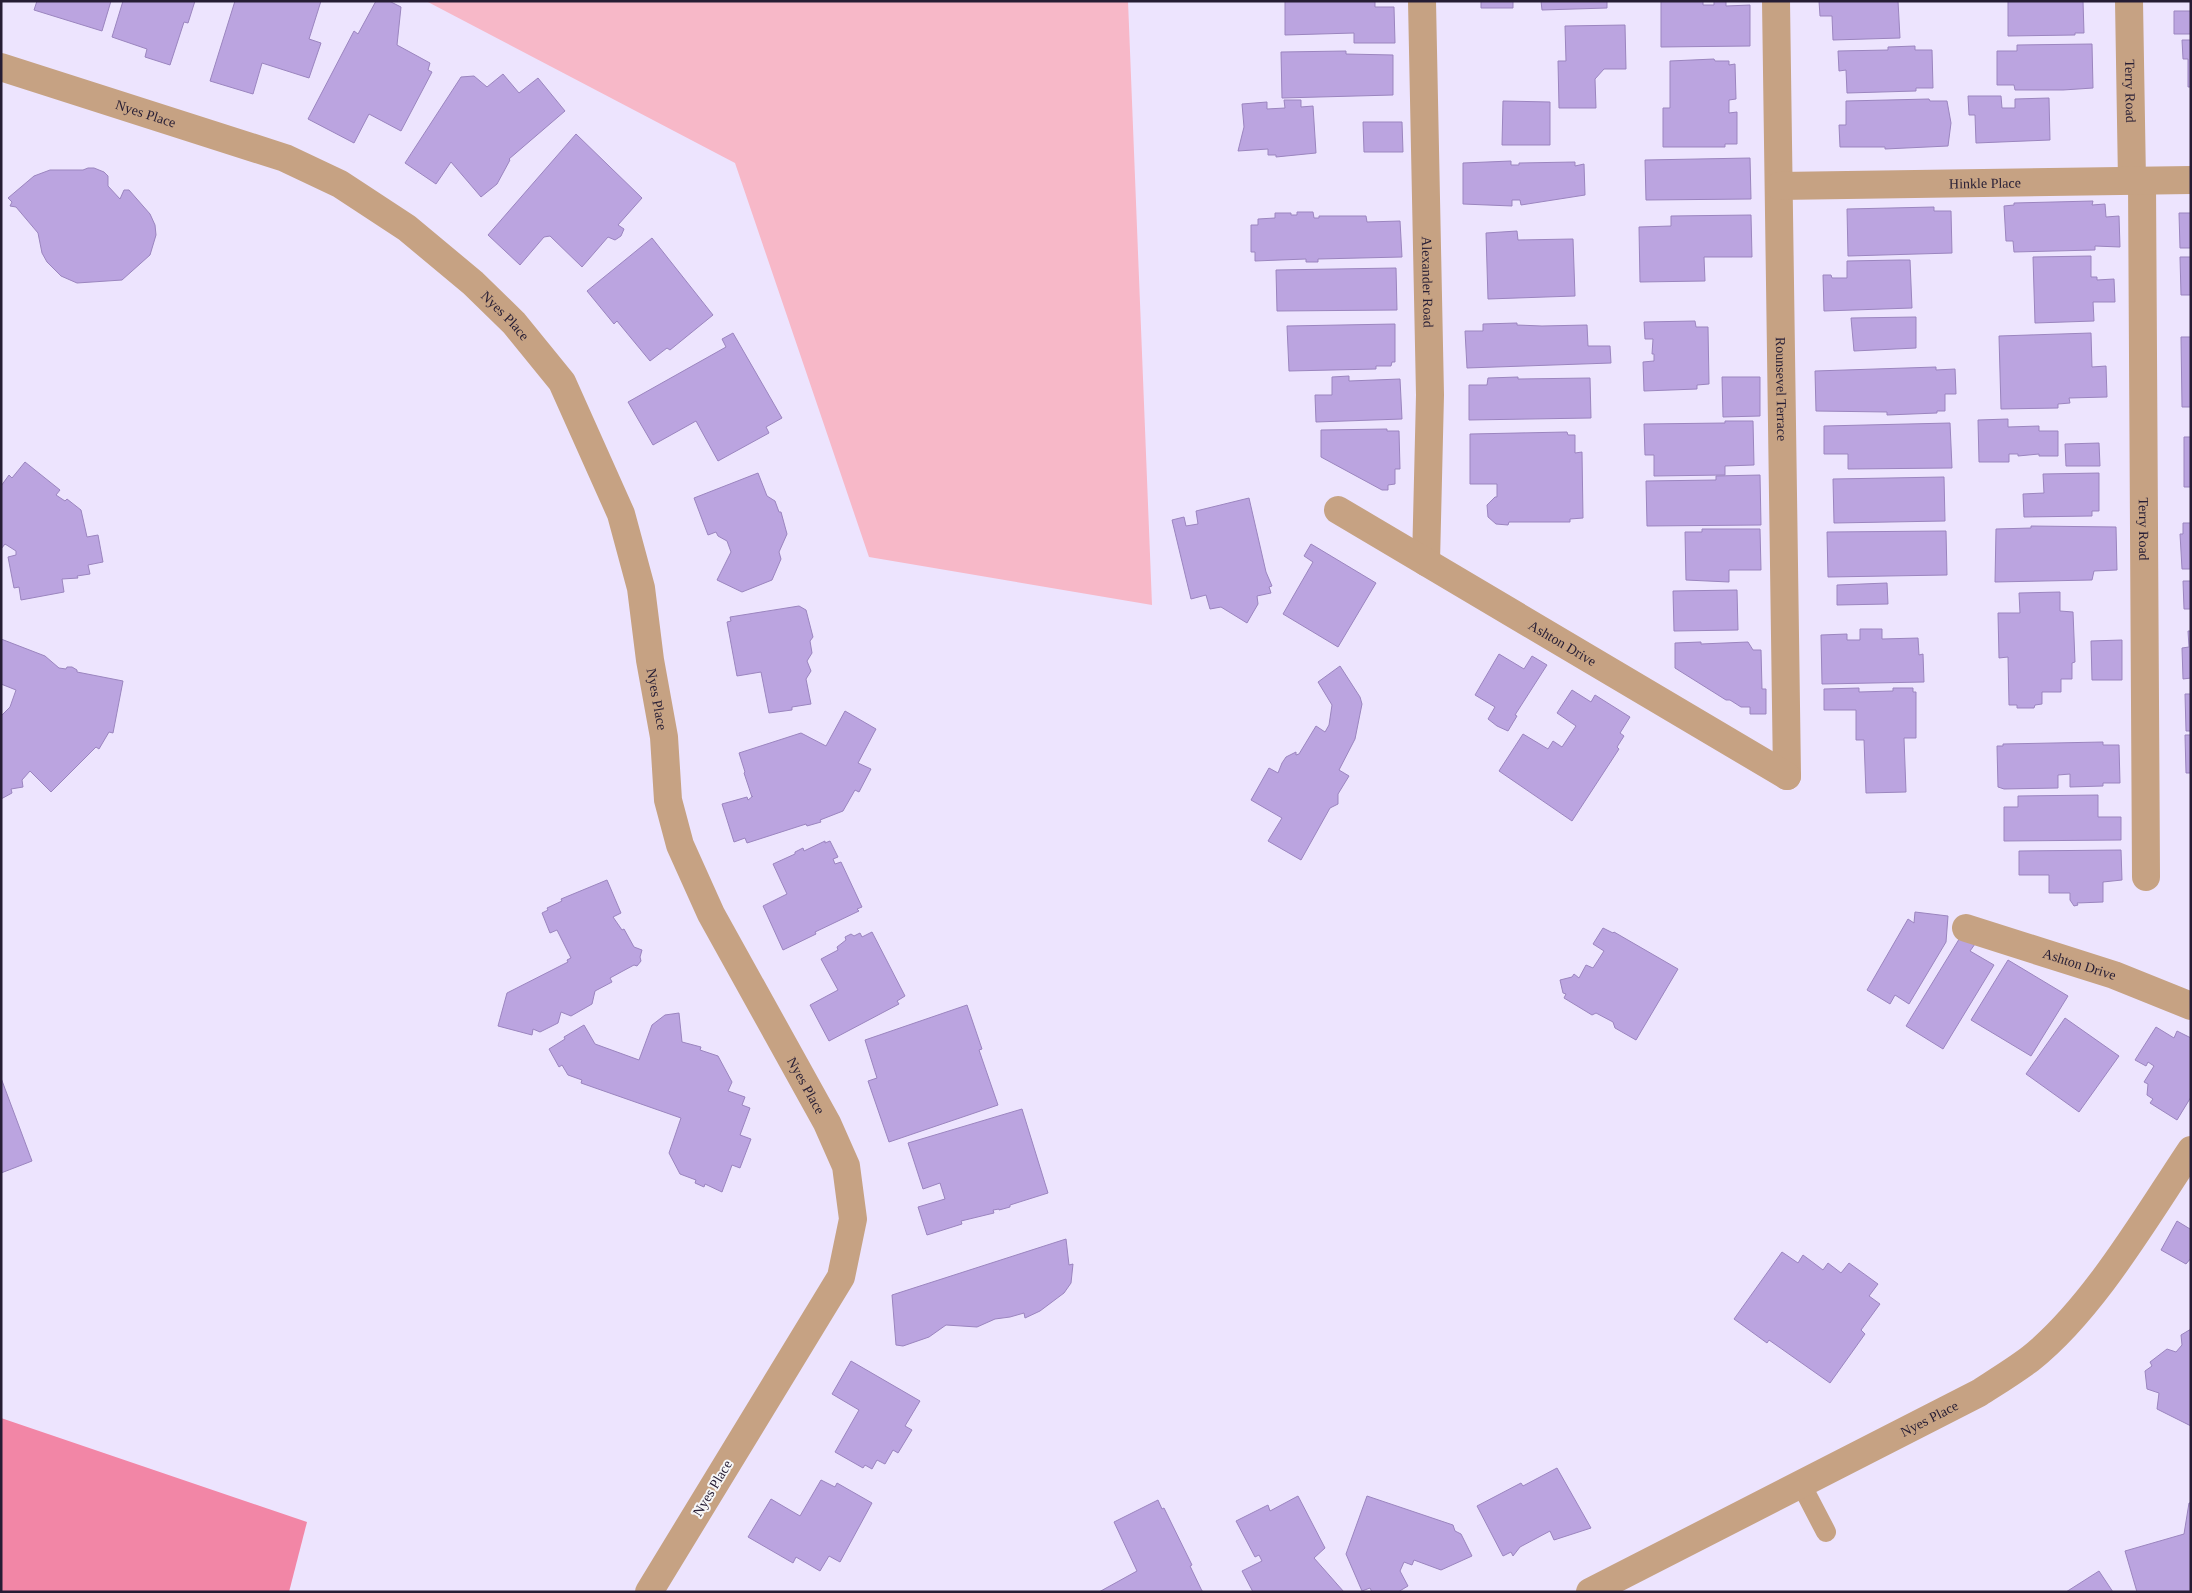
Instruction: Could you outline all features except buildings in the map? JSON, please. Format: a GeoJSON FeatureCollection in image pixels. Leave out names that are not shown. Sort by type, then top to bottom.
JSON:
{"type":"FeatureCollection","features":[{"type":"Feature","properties":{"kind":"street","name":"Alexander Road"},"geometry":{"type":"LineString","coordinates":[[1422,1],[1430,395],[1426,562]]}},
{"type":"Feature","properties":{"kind":"street","name":"Rounsevel Terrace"},"geometry":{"type":"LineString","coordinates":[[1776,1],[1787,776]]}},
{"type":"Feature","properties":{"kind":"street","name":"Terry Road"},"geometry":{"type":"LineString","coordinates":[[2129,1],[2137,181],[2146,877]]}},
{"type":"Feature","properties":{"kind":"street","name":"Nyes Place"},"geometry":{"type":"LineString","coordinates":[[1,67],[286,158],[340,184],[407,228],[473,283],[514,323],[562,382],[621,514],[641,588],[650,660],[664,737],[668,800],[680,845],[712,914],[742,971],[827,1123],[846,1166],[853,1219],[841,1276],[649,1592]]}},
{"type":"Feature","properties":{"kind":"street","name":"Hinkle Place"},"geometry":{"type":"LineString","coordinates":[[1779,186],[2191,180]]}},
{"type":"Feature","properties":{"kind":"street","name":"Ashton Drive"},"geometry":{"type":"LineString","coordinates":[[1338,510],[1787,776]]}},
{"type":"Feature","properties":{"kind":"street","name":"Ashton Drive"},"geometry":{"type":"LineString","coordinates":[[1966,928],[2114,974],[2191,1006]]}},
{"type":"Feature","properties":{"kind":"street","name":"Nyes Place"},"geometry":{"type":"LineString","coordinates":[[1590,1592],[1979,1393],[2030,1358],[2066,1323],[2094,1291],[2191,1150]]}},
{"type":"Feature","properties":{"kind":"lane"},"geometry":{"type":"LineString","coordinates":[[1801,1484],[1826,1532]]}},
{"type":"Feature","properties":{"kind":"shaded area"},"geometry":{"type":"Polygon","coordinates":[[[426,1],[1128,1],[1152,605],[869,557],[735,163],[426,1]]]}},
{"type":"Feature","properties":{"kind":"shaded area"},"geometry":{"type":"Polygon","coordinates":[[[1,1418],[307,1522],[289,1592],[1,1592],[1,1418]]]}}]}
